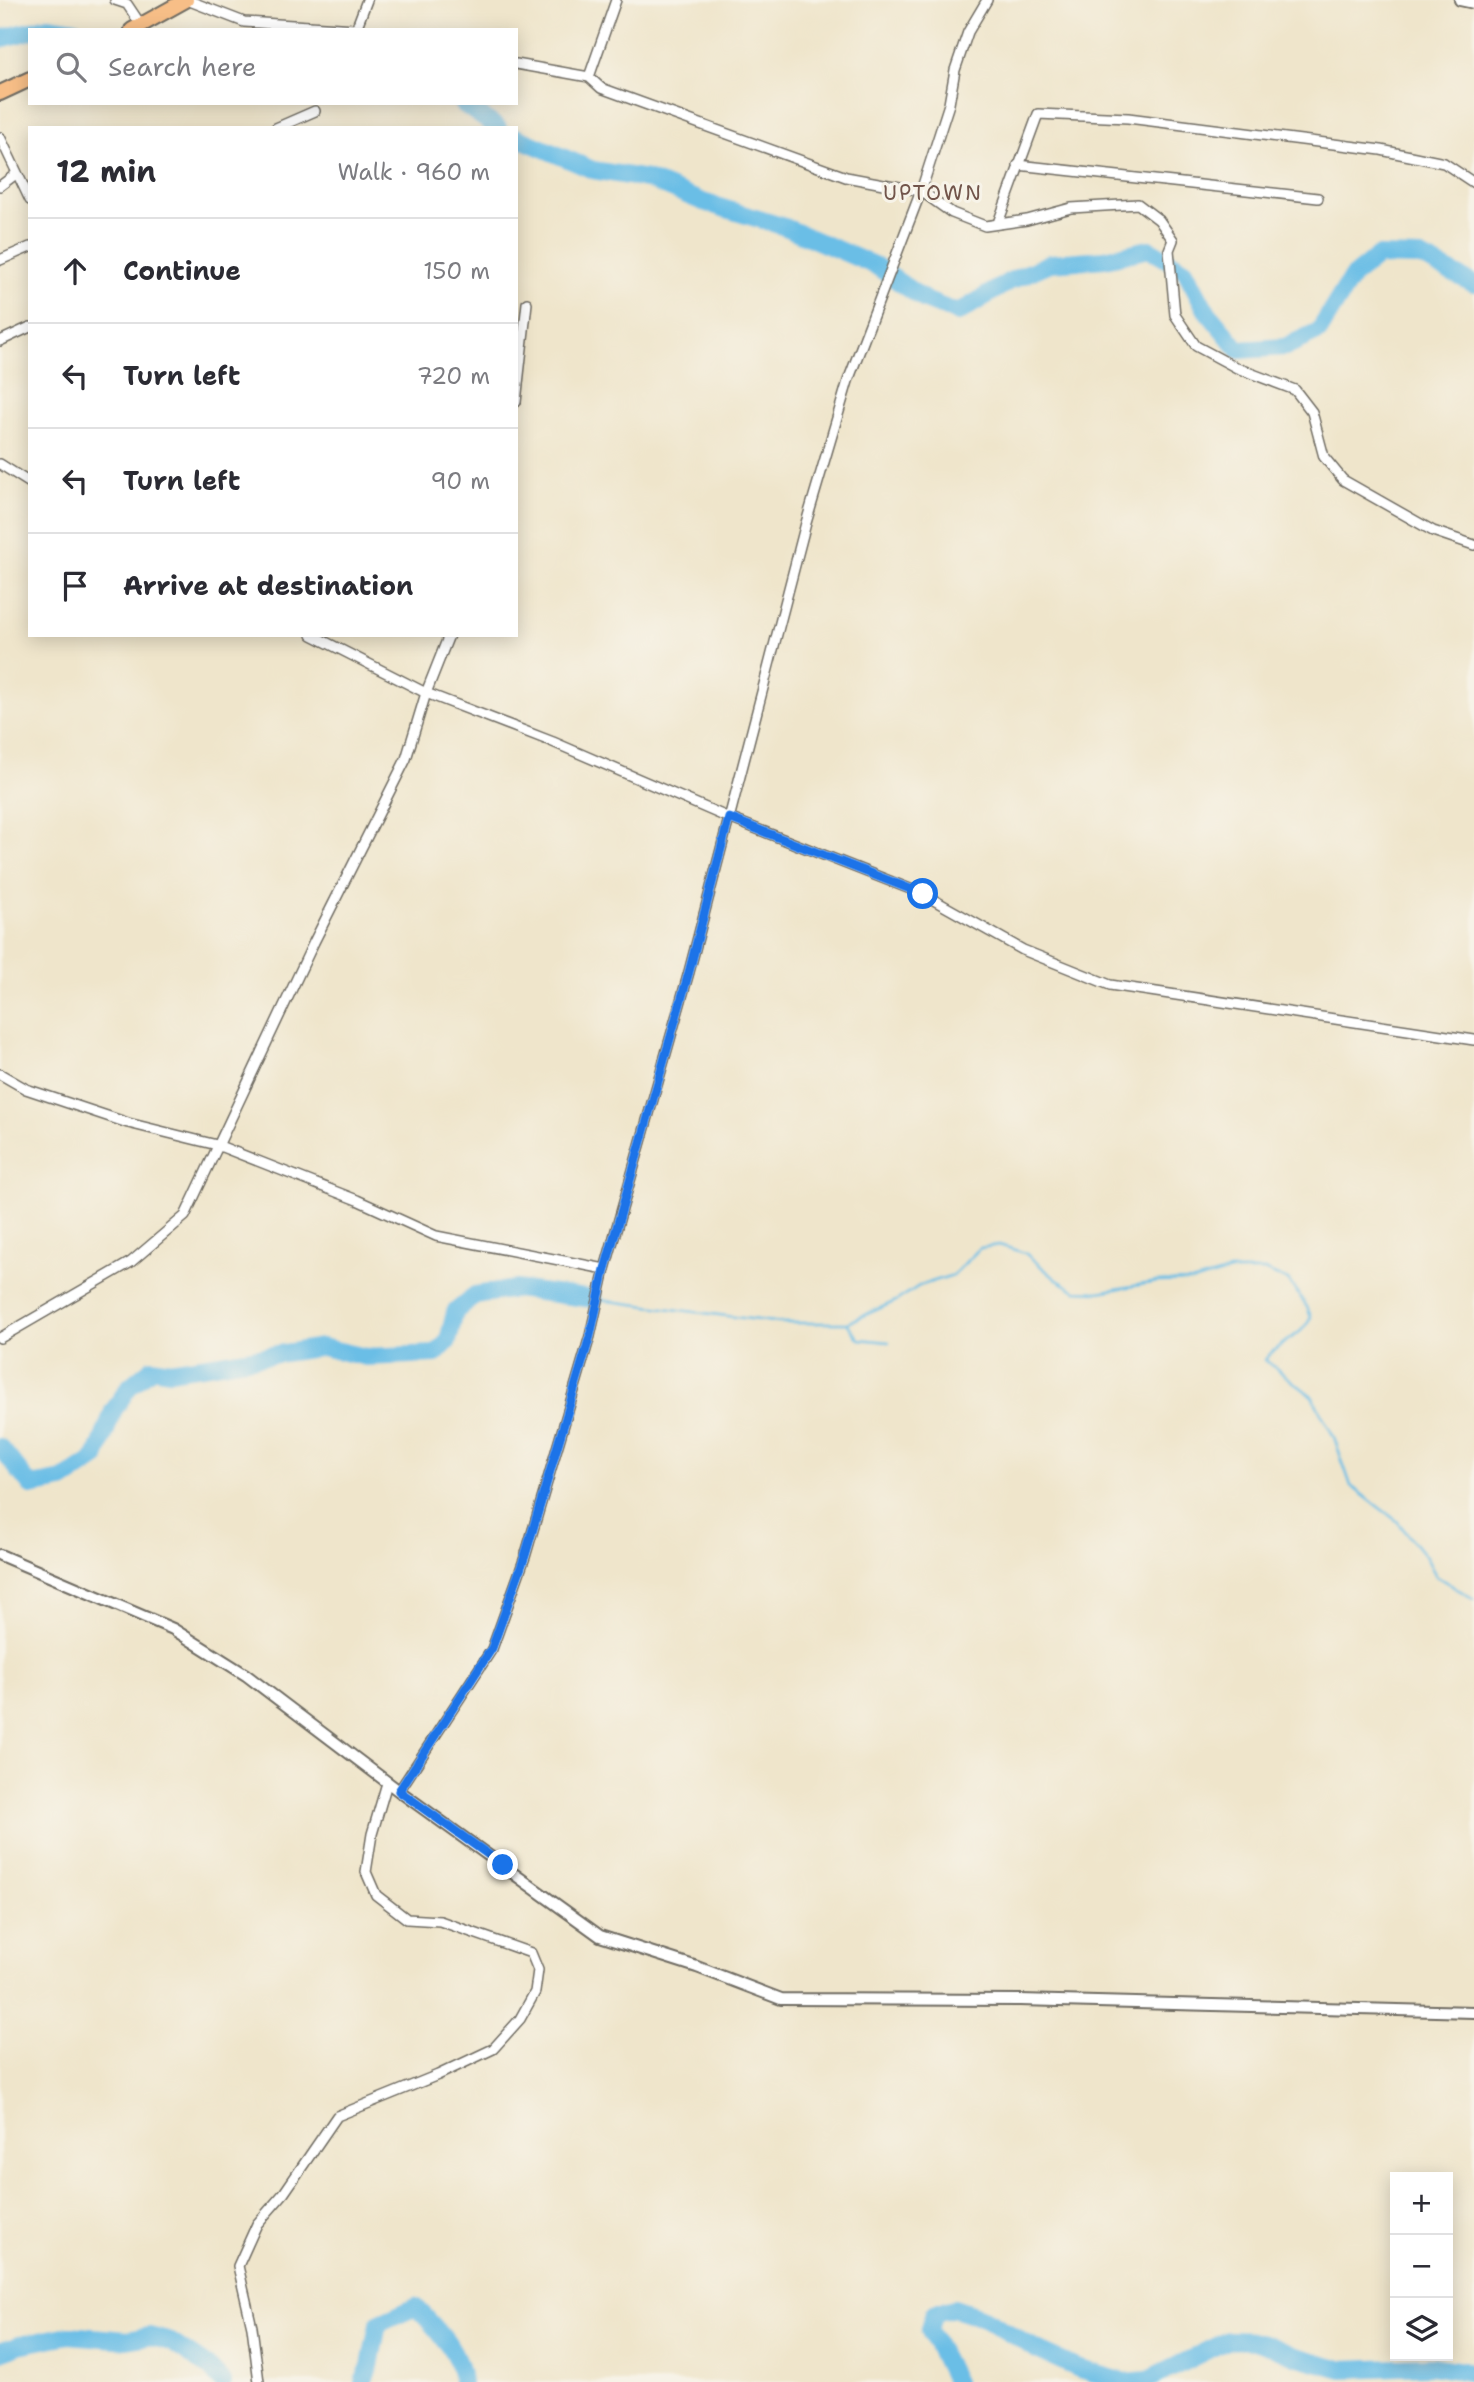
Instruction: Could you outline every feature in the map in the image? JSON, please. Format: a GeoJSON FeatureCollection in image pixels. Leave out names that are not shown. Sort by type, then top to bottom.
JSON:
{"type":"FeatureCollection","features":[{"type":"Feature","properties":{"kind":"main road"},"geometry":{"type":"LineString","coordinates":[[137,27],[186,0]]}},
{"type":"Feature","properties":{"kind":"main road"},"geometry":{"type":"LineString","coordinates":[[0,93],[28,80]]}},
{"type":"Feature","properties":{"kind":"street"},"geometry":{"type":"LineString","coordinates":[[115,0],[127,4],[137,27]]}},
{"type":"Feature","properties":{"kind":"street"},"geometry":{"type":"LineString","coordinates":[[186,0],[244,22],[342,28]]}},
{"type":"Feature","properties":{"kind":"street"},"geometry":{"type":"LineString","coordinates":[[358,28],[367,0]]}},
{"type":"Feature","properties":{"kind":"street"},"geometry":{"type":"LineString","coordinates":[[589,77],[616,0]]}},
{"type":"Feature","properties":{"kind":"street"},"geometry":{"type":"LineString","coordinates":[[399,1791],[492,1648],[525,1556],[590,1336],[605,1269],[689,972],[806,523],[848,381],[921,191],[949,104],[955,70],[968,32],[987,0]]}},
{"type":"Feature","properties":{"kind":"street"},"geometry":{"type":"LineString","coordinates":[[1460,0],[1474,3]]}},
{"type":"Feature","properties":{"kind":"street"},"geometry":{"type":"LineString","coordinates":[[518,64],[589,77],[601,88],[846,177],[921,191],[952,213],[985,226],[1027,220],[1071,208],[1138,204],[1159,220],[1173,240],[1169,250],[1175,314],[1196,346],[1237,368],[1295,390],[1312,412],[1324,457],[1343,480],[1433,531],[1474,544]]}},
{"type":"Feature","properties":{"kind":"street"},"geometry":{"type":"LineString","coordinates":[[281,126],[315,111]]}},
{"type":"Feature","properties":{"kind":"street"},"geometry":{"type":"LineString","coordinates":[[998,223],[1038,114],[1128,118],[1381,150],[1444,163],[1474,183]]}},
{"type":"Feature","properties":{"kind":"street"},"geometry":{"type":"LineString","coordinates":[[0,137],[28,196]]}},
{"type":"Feature","properties":{"kind":"street"},"geometry":{"type":"LineString","coordinates":[[1018,164],[1318,198]]}},
{"type":"Feature","properties":{"kind":"street"},"geometry":{"type":"LineString","coordinates":[[0,186],[16,174]]}},
{"type":"Feature","properties":{"kind":"street"},"geometry":{"type":"LineString","coordinates":[[0,260],[28,248]]}},
{"type":"Feature","properties":{"kind":"street"},"geometry":{"type":"LineString","coordinates":[[518,384],[527,303]]}},
{"type":"Feature","properties":{"kind":"street"},"geometry":{"type":"LineString","coordinates":[[0,341],[28,328]]}},
{"type":"Feature","properties":{"kind":"street"},"geometry":{"type":"LineString","coordinates":[[0,464],[28,482]]}},
{"type":"Feature","properties":{"kind":"street"},"geometry":{"type":"LineString","coordinates":[[316,637],[426,692],[553,742],[729,818],[923,894],[1023,950],[1110,985],[1474,1040]]}},
{"type":"Feature","properties":{"kind":"street"},"geometry":{"type":"LineString","coordinates":[[0,1338],[131,1262],[185,1216],[314,942],[406,760],[426,692],[448,637]]}},
{"type":"Feature","properties":{"kind":"street"},"geometry":{"type":"LineString","coordinates":[[0,1074],[26,1089],[128,1123],[217,1145],[357,1200],[436,1236],[605,1269]]}},
{"type":"Feature","properties":{"kind":"street"},"geometry":{"type":"LineString","coordinates":[[0,1555],[173,1629],[246,1675],[387,1783],[600,1936],[697,1966],[781,1999],[1020,2000],[1474,2012]]}},
{"type":"Feature","properties":{"kind":"street"},"geometry":{"type":"LineString","coordinates":[[259,2382],[252,2327],[239,2266],[257,2224],[284,2193],[337,2116],[439,2075],[493,2049],[520,2019],[535,1992],[538,1970],[531,1953],[440,1921],[407,1919],[376,1895],[366,1872],[372,1834],[387,1783]]}},
{"type":"Feature","properties":{"kind":"waterway"},"geometry":{"type":"LineString","coordinates":[[41,28],[62,28]]}},
{"type":"Feature","properties":{"kind":"waterway"},"geometry":{"type":"LineString","coordinates":[[0,39],[28,32]]}},
{"type":"Feature","properties":{"kind":"waterway"},"geometry":{"type":"LineString","coordinates":[[465,105],[495,126]]}},
{"type":"Feature","properties":{"kind":"waterway"},"geometry":{"type":"LineString","coordinates":[[518,138],[593,170],[647,179],[703,202],[785,227],[876,266],[925,300],[958,313],[1010,281],[1050,263],[1105,259],[1149,249],[1185,270],[1206,310],[1239,350],[1285,347],[1319,331],[1352,277],[1378,256],[1421,257],[1474,284]]}},
{"type":"Feature","properties":{"kind":"waterway"},"geometry":{"type":"LineString","coordinates":[[847,1323],[896,1301],[919,1286],[953,1275],[980,1248],[999,1245],[1025,1253],[1056,1279],[1076,1291],[1098,1292],[1157,1282],[1195,1281],[1230,1271],[1266,1271],[1288,1280],[1311,1317],[1302,1330],[1276,1348],[1265,1360],[1312,1396],[1334,1437],[1351,1486],[1397,1521],[1426,1557],[1436,1576],[1474,1599]]}},
{"type":"Feature","properties":{"kind":"waterway"},"geometry":{"type":"LineString","coordinates":[[0,1447],[31,1486],[63,1480],[96,1458],[113,1411],[129,1387],[152,1368],[170,1371],[322,1347],[366,1357],[436,1354],[448,1341],[455,1312],[475,1295],[516,1289],[594,1299]]}},
{"type":"Feature","properties":{"kind":"waterway"},"geometry":{"type":"LineString","coordinates":[[601,1300],[782,1323],[847,1323],[859,1339],[889,1342]]}},
{"type":"Feature","properties":{"kind":"waterway"},"geometry":{"type":"LineString","coordinates":[[363,2382],[370,2366],[378,2324],[416,2307],[452,2350],[462,2382]]}},
{"type":"Feature","properties":{"kind":"waterway"},"geometry":{"type":"LineString","coordinates":[[955,2382],[929,2329],[934,2313],[954,2308],[984,2318],[1037,2350],[1077,2368],[1124,2382],[1148,2380],[1228,2340],[1259,2341],[1295,2356],[1342,2369],[1431,2366],[1474,2373]]}},
{"type":"Feature","properties":{"kind":"waterway"},"geometry":{"type":"LineString","coordinates":[[0,2352],[19,2345],[69,2335],[127,2340],[149,2336],[171,2342],[208,2367],[223,2382]]}},
{"type":"Feature","properties":{"kind":"district","name":"UPTOWN"},"geometry":{"type":"Point","coordinates":[933,193]}},
{"type":"Feature","properties":{"kind":"route"},"geometry":{"type":"LineString","coordinates":[[503,1865],[399,1791],[492,1648],[525,1556],[590,1336],[605,1269],[689,972],[729,818],[923,894]]}}]}
